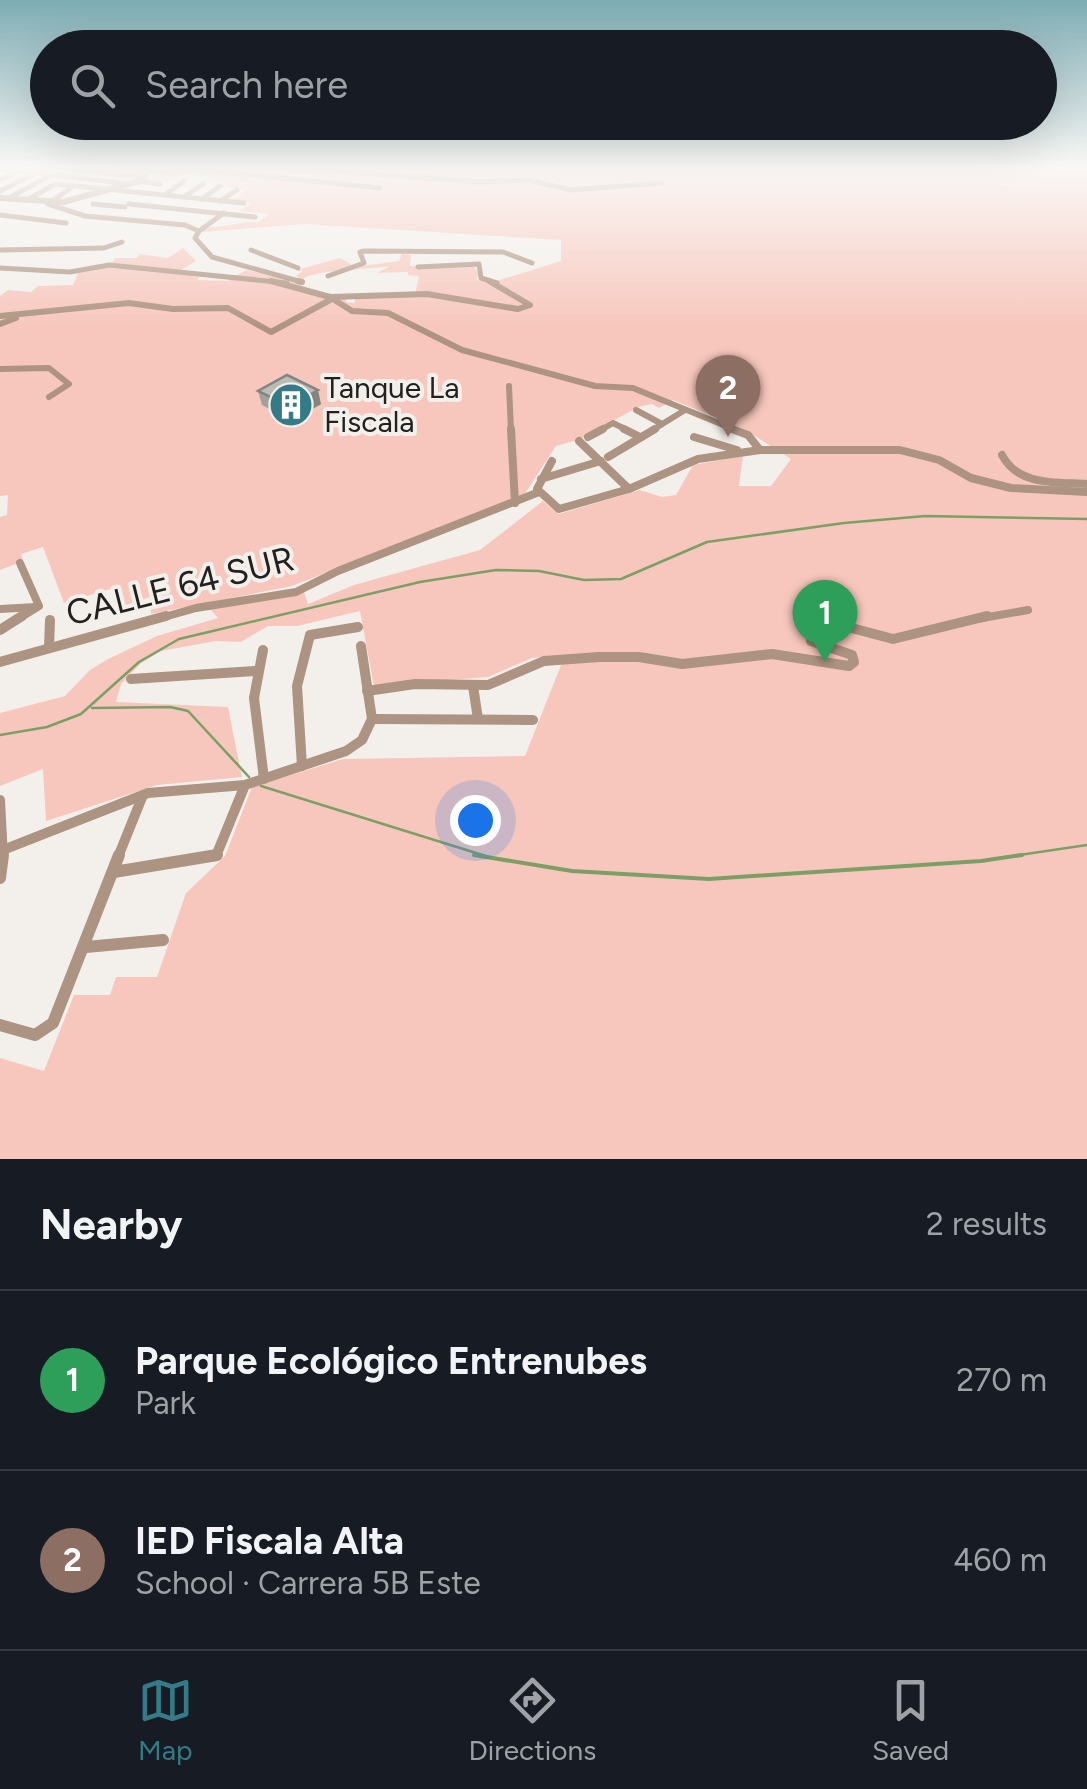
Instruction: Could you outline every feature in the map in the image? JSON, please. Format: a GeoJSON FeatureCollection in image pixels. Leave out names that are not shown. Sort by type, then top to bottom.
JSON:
{"type":"FeatureCollection","features":[{"type":"Feature","properties":{"kind":"street"},"geometry":{"type":"LineString","coordinates":[[42,220],[66,223]]}},
{"type":"Feature","properties":{"kind":"street"},"geometry":{"type":"LineString","coordinates":[[127,220],[199,231]]}},
{"type":"Feature","properties":{"kind":"street"},"geometry":{"type":"LineString","coordinates":[[166,223],[170,220]]}},
{"type":"Feature","properties":{"kind":"street"},"geometry":{"type":"LineString","coordinates":[[185,226],[194,220]]}},
{"type":"Feature","properties":{"kind":"street"},"geometry":{"type":"LineString","coordinates":[[215,220],[195,238],[204,253],[286,276],[355,312],[388,313],[462,350],[595,386],[632,388],[748,435],[760,450]]}},
{"type":"Feature","properties":{"kind":"street"},"geometry":{"type":"LineString","coordinates":[[0,250],[121,244]]}},
{"type":"Feature","properties":{"kind":"street"},"geometry":{"type":"LineString","coordinates":[[0,266],[14,255],[14,250]]}},
{"type":"Feature","properties":{"kind":"street"},"geometry":{"type":"LineString","coordinates":[[251,250],[298,268],[286,276]]}},
{"type":"Feature","properties":{"kind":"street"},"geometry":{"type":"LineString","coordinates":[[328,276],[364,263],[361,252],[503,252],[532,264]]}},
{"type":"Feature","properties":{"kind":"street"},"geometry":{"type":"LineString","coordinates":[[434,268],[436,254]]}},
{"type":"Feature","properties":{"kind":"street"},"geometry":{"type":"LineString","coordinates":[[457,266],[458,254]]}},
{"type":"Feature","properties":{"kind":"street"},"geometry":{"type":"LineString","coordinates":[[0,266],[70,272],[109,264],[271,280],[317,292]]}},
{"type":"Feature","properties":{"kind":"street"},"geometry":{"type":"LineString","coordinates":[[1,318],[134,302],[173,308],[228,308],[269,332],[330,299],[427,294],[518,309],[529,306],[501,285],[481,278],[484,272],[479,264],[418,267]]}},
{"type":"Feature","properties":{"kind":"street"},"geometry":{"type":"LineString","coordinates":[[0,369],[51,369],[69,384],[49,397]]}},
{"type":"Feature","properties":{"kind":"street"},"geometry":{"type":"LineString","coordinates":[[510,386],[515,503]]}},
{"type":"Feature","properties":{"kind":"street"},"geometry":{"type":"LineString","coordinates":[[636,410],[662,424]]}},
{"type":"Feature","properties":{"kind":"street","name":"CALLE 64 SUR"},"geometry":{"type":"LineString","coordinates":[[0,662],[196,608],[296,592],[338,571],[515,503],[539,485],[605,459],[685,410]]}},
{"type":"Feature","properties":{"kind":"street"},"geometry":{"type":"LineString","coordinates":[[629,488],[584,439],[613,422],[640,437]]}},
{"type":"Feature","properties":{"kind":"street"},"geometry":{"type":"LineString","coordinates":[[694,437],[744,451]]}},
{"type":"Feature","properties":{"kind":"street"},"geometry":{"type":"LineString","coordinates":[[552,461],[539,485],[559,509],[629,488],[698,459],[760,450],[886,450],[939,460],[970,478],[1011,488],[1087,492]]}},
{"type":"Feature","properties":{"kind":"street"},"geometry":{"type":"LineString","coordinates":[[1002,454],[1005,464],[1030,480],[1087,484]]}},
{"type":"Feature","properties":{"kind":"street"},"geometry":{"type":"LineString","coordinates":[[20,563],[36,610]]}},
{"type":"Feature","properties":{"kind":"street"},"geometry":{"type":"LineString","coordinates":[[0,610],[36,610]]}},
{"type":"Feature","properties":{"kind":"street"},"geometry":{"type":"LineString","coordinates":[[0,630],[36,610]]}},
{"type":"Feature","properties":{"kind":"street"},"geometry":{"type":"LineString","coordinates":[[368,692],[415,684],[488,685],[524,667],[562,660],[639,657],[682,664],[772,654],[849,666],[854,662],[852,655],[811,641],[810,624],[829,622],[893,639],[1009,611],[1028,610]]}},
{"type":"Feature","properties":{"kind":"street"},"geometry":{"type":"LineString","coordinates":[[49,647],[50,620]]}},
{"type":"Feature","properties":{"kind":"street"},"geometry":{"type":"LineString","coordinates":[[302,766],[296,686],[310,635],[358,627]]}},
{"type":"Feature","properties":{"kind":"street"},"geometry":{"type":"LineString","coordinates":[[2,850],[143,795],[244,785],[357,744],[372,718],[361,646]]}},
{"type":"Feature","properties":{"kind":"street"},"geometry":{"type":"LineString","coordinates":[[263,650],[252,694],[264,778]]}},
{"type":"Feature","properties":{"kind":"street"},"geometry":{"type":"LineString","coordinates":[[131,679],[255,671]]}},
{"type":"Feature","properties":{"kind":"street"},"geometry":{"type":"LineString","coordinates":[[472,686],[478,719]]}},
{"type":"Feature","properties":{"kind":"street"},"geometry":{"type":"LineString","coordinates":[[372,718],[533,720]]}},
{"type":"Feature","properties":{"kind":"street"},"geometry":{"type":"LineString","coordinates":[[114,872],[216,856],[244,785]]}},
{"type":"Feature","properties":{"kind":"street"},"geometry":{"type":"LineString","coordinates":[[0,1025],[34,1037],[44,1034],[54,1023],[143,795]]}},
{"type":"Feature","properties":{"kind":"street"},"geometry":{"type":"LineString","coordinates":[[0,800],[0,878]]}},
{"type":"Feature","properties":{"kind":"street"},"geometry":{"type":"LineString","coordinates":[[86,946],[163,940]]}},
{"type":"Feature","properties":{"kind":"shaded area"},"geometry":{"type":"Polygon","coordinates":[[[1087,220],[1087,1159],[0,1159],[0,1058],[44,1071],[74,995],[110,995],[116,977],[157,977],[186,893],[225,856],[252,787],[343,759],[525,756],[565,655],[532,658],[488,677],[374,686],[360,611],[297,626],[268,626],[241,642],[216,641],[161,651],[140,664],[121,684],[116,702],[228,707],[242,777],[157,785],[46,821],[43,769],[0,786],[0,713],[65,696],[90,670],[108,659],[157,636],[218,618],[210,609],[304,592],[308,604],[354,585],[480,550],[543,501],[559,514],[640,490],[662,497],[676,495],[693,465],[743,456],[739,486],[771,486],[791,459],[744,429],[673,400],[659,408],[652,404],[638,407],[581,439],[556,446],[524,495],[292,586],[151,614],[150,597],[118,608],[117,587],[64,603],[43,547],[21,554],[23,561],[0,570],[0,517],[7,515],[8,495],[0,496],[0,296],[8,290],[31,292],[38,286],[73,285],[79,271],[109,267],[115,258],[137,258],[140,254],[168,258],[183,248],[196,261],[176,273],[199,277],[198,280],[228,281],[246,270],[294,281],[322,298],[347,298],[346,302],[354,303],[356,298],[415,295],[419,276],[408,272],[377,273],[390,266],[302,279],[296,276],[303,271],[297,270],[340,258],[356,267],[399,261],[402,254],[411,255],[410,266],[474,266],[479,274],[476,279],[490,283],[561,261],[561,240],[304,224],[203,232],[205,227],[259,222],[1087,220]]]}},
{"type":"Feature","properties":{"kind":"building"},"geometry":{"type":"Polygon","coordinates":[[[287,375],[318,390],[289,406],[258,391],[287,375]]]}},
{"type":"Feature","properties":{"kind":"waterway"},"geometry":{"type":"LineString","coordinates":[[0,735],[47,727],[81,714],[139,662],[179,639],[420,582],[496,570],[539,571],[584,580],[621,579],[707,542],[844,523],[925,516],[1087,519]]}},
{"type":"Feature","properties":{"kind":"waterway"},"geometry":{"type":"LineString","coordinates":[[92,708],[170,707],[188,711],[249,777]]}},
{"type":"Feature","properties":{"kind":"waterway"},"geometry":{"type":"LineString","coordinates":[[261,786],[489,857]]}},
{"type":"Feature","properties":{"kind":"waterway"},"geometry":{"type":"LineString","coordinates":[[1006,857],[1087,845]]}},
{"type":"Feature","properties":{"kind":"waterway"},"geometry":{"type":"LineString","coordinates":[[474,855],[572,871],[709,879],[1022,855]]}},
{"type":"Feature","properties":{"kind":"place","name":"Tanque La Fiscala"},"geometry":{"type":"Point","coordinates":[291,405]}},
{"type":"Feature","properties":{"kind":"place","name":"IED Fiscala Alta"},"geometry":{"type":"Point","coordinates":[728,437]}},
{"type":"Feature","properties":{"kind":"place","name":"Parque Ecológico Entrenubes"},"geometry":{"type":"Point","coordinates":[825,662]}}]}
